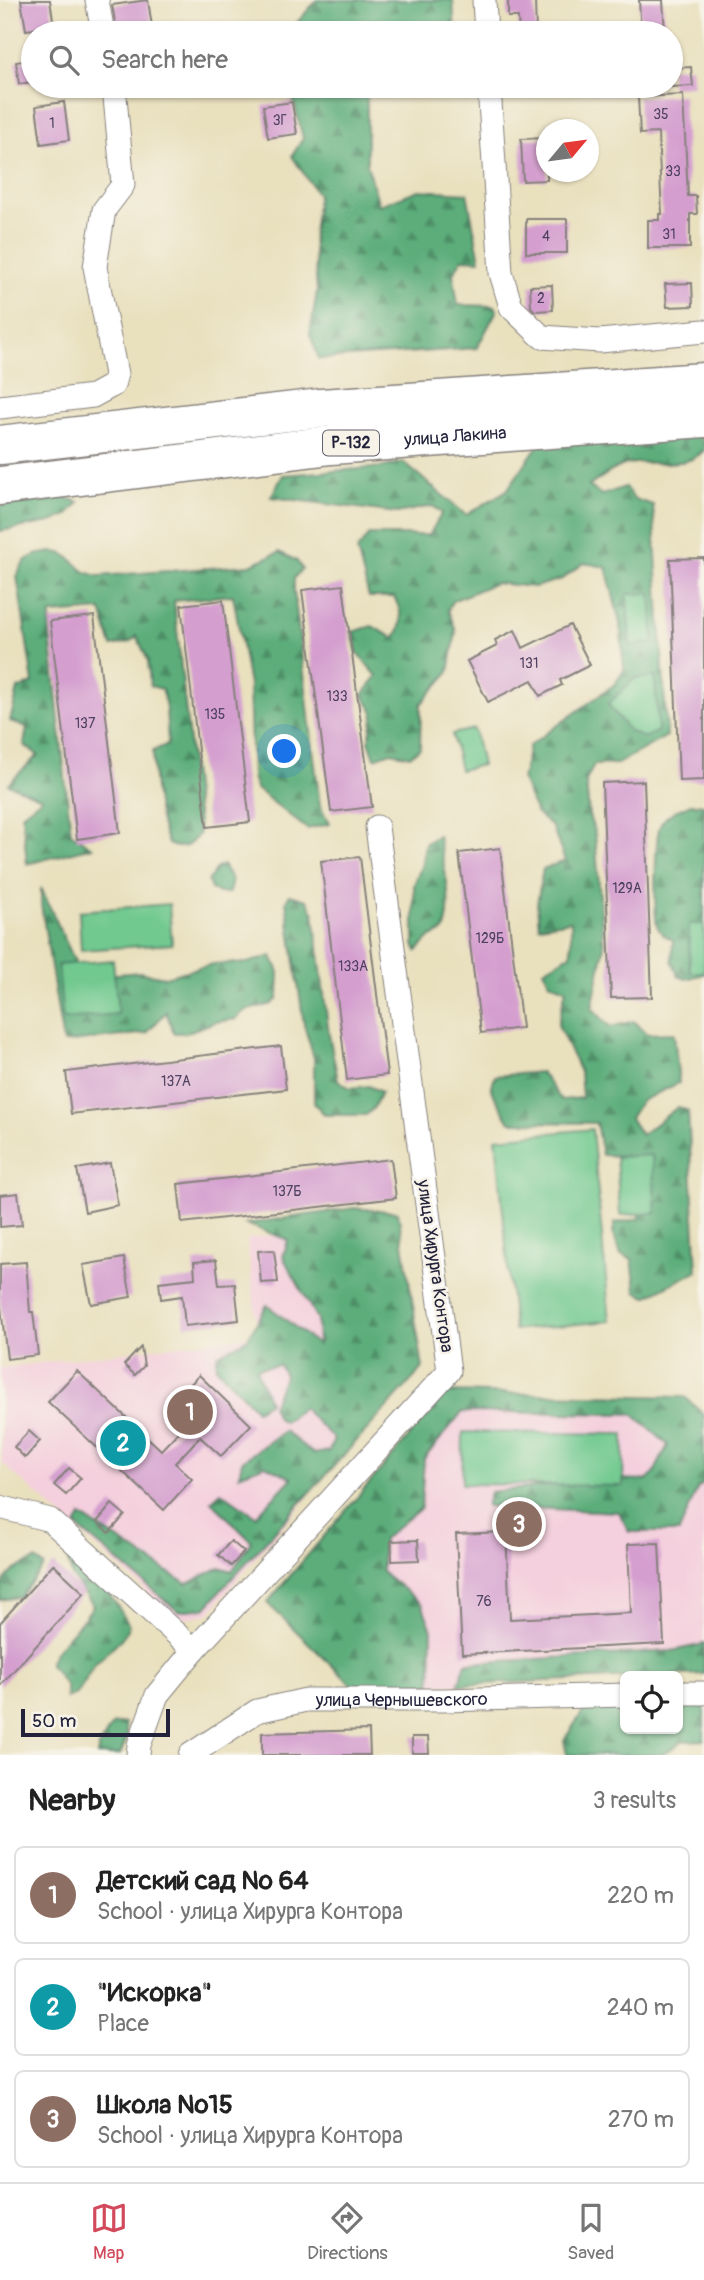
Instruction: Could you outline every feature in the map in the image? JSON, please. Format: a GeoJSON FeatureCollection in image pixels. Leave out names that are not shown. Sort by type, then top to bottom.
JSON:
{"type":"FeatureCollection","features":[{"type":"Feature","properties":{"kind":"highway","name":"улица Лакина"},"geometry":{"type":"LineString","coordinates":[[0,445],[321,408],[704,382]]}},
{"type":"Feature","properties":{"kind":"highway","name":"улица Лакина"},"geometry":{"type":"LineString","coordinates":[[0,486],[331,445],[704,418]]}},
{"type":"Feature","properties":{"kind":"street"},"geometry":{"type":"LineString","coordinates":[[97,0],[101,21]]}},
{"type":"Feature","properties":{"kind":"street"},"geometry":{"type":"LineString","coordinates":[[484,0],[485,21]]}},
{"type":"Feature","properties":{"kind":"street"},"geometry":{"type":"LineString","coordinates":[[0,407],[93,396],[113,385],[116,374],[95,267],[104,210],[123,185],[115,98]]}},
{"type":"Feature","properties":{"kind":"street"},"geometry":{"type":"LineString","coordinates":[[490,98],[501,273],[512,307],[542,338],[600,341],[704,331]]}},
{"type":"Feature","properties":{"kind":"street","name":"улица Хирурга Контора"},"geometry":{"type":"LineString","coordinates":[[138,1755],[157,1695],[194,1650],[449,1371],[377,827]]}},
{"type":"Feature","properties":{"kind":"street"},"geometry":{"type":"LineString","coordinates":[[0,1507],[50,1520],[194,1650]]}},
{"type":"Feature","properties":{"kind":"street"},"geometry":{"type":"LineString","coordinates":[[683,1693],[704,1693]]}},
{"type":"Feature","properties":{"kind":"street","name":"улица Чернышевского"},"geometry":{"type":"LineString","coordinates":[[190,1755],[257,1711],[306,1700],[443,1700],[620,1695]]}},
{"type":"Feature","properties":{"kind":"shaded area"},"geometry":{"type":"Polygon","coordinates":[[[393,1220],[416,1370],[208,1614],[178,1619],[2,1463],[0,1368],[258,1335],[247,1239],[393,1220]]]}},
{"type":"Feature","properties":{"kind":"shaded area"},"geometry":{"type":"Polygon","coordinates":[[[447,1392],[685,1397],[704,1415],[704,1674],[683,1675],[683,1671],[620,1671],[620,1678],[443,1685],[352,1685],[267,1603],[447,1392]]]}},
{"type":"Feature","properties":{"kind":"green space"},"geometry":{"type":"Polygon","coordinates":[[[317,0],[453,0],[454,21],[298,21],[317,0]]]}},
{"type":"Feature","properties":{"kind":"green space"},"geometry":{"type":"Polygon","coordinates":[[[293,98],[367,98],[367,164],[379,205],[419,190],[467,193],[480,260],[462,259],[453,274],[458,305],[495,306],[497,310],[477,348],[319,359],[310,334],[317,291],[313,234],[318,195],[292,156],[303,138],[293,98]]]}},
{"type":"Feature","properties":{"kind":"green space"},"geometry":{"type":"Polygon","coordinates":[[[698,434],[704,444],[704,450],[697,456],[678,462],[623,465],[589,486],[602,495],[625,487],[634,499],[653,505],[667,736],[617,764],[594,765],[586,781],[589,815],[595,834],[604,949],[592,1008],[610,1027],[634,1021],[647,1034],[674,1033],[679,1083],[641,1101],[630,1118],[641,1135],[678,1107],[688,1111],[697,1271],[646,1297],[636,1291],[632,1259],[621,1255],[613,1233],[615,1223],[637,1219],[649,1203],[626,1156],[602,1155],[596,1123],[510,1122],[491,1090],[495,1076],[541,1072],[561,1100],[582,1098],[580,1072],[558,1025],[566,989],[549,982],[544,970],[571,954],[571,921],[539,926],[537,904],[543,869],[565,861],[552,827],[536,813],[522,780],[529,746],[615,684],[624,670],[620,623],[606,567],[584,563],[562,579],[535,587],[495,583],[452,601],[448,610],[456,631],[449,672],[421,704],[420,748],[410,756],[391,752],[375,758],[369,741],[374,713],[363,695],[377,676],[357,653],[352,632],[372,626],[394,638],[400,628],[401,618],[394,597],[369,597],[357,550],[369,535],[429,535],[442,513],[433,506],[397,513],[271,497],[283,475],[384,467],[403,462],[466,515],[507,490],[543,438],[698,434]]]}},
{"type":"Feature","properties":{"kind":"green space"},"geometry":{"type":"Polygon","coordinates":[[[64,497],[79,502],[68,515],[51,522],[0,531],[0,506],[64,497]]]}},
{"type":"Feature","properties":{"kind":"green space"},"geometry":{"type":"Polygon","coordinates":[[[279,552],[297,561],[302,569],[294,578],[294,591],[320,806],[329,824],[307,829],[256,789],[252,777],[249,685],[233,595],[174,601],[199,834],[182,847],[168,844],[158,810],[153,751],[168,744],[166,708],[162,689],[150,686],[148,661],[137,636],[130,642],[112,646],[101,610],[51,614],[49,627],[71,833],[92,847],[27,864],[22,814],[42,798],[8,784],[38,755],[24,745],[27,727],[10,721],[18,689],[33,683],[17,576],[24,562],[39,554],[58,553],[67,556],[82,570],[99,576],[250,565],[279,552]]]}},
{"type":"Feature","properties":{"kind":"green space"},"geometry":{"type":"Polygon","coordinates":[[[651,593],[654,643],[630,645],[627,594],[651,593]]]}},
{"type":"Feature","properties":{"kind":"green space"},"geometry":{"type":"Polygon","coordinates":[[[655,677],[658,731],[644,738],[629,731],[608,704],[635,678],[655,677]]]}},
{"type":"Feature","properties":{"kind":"green space"},"geometry":{"type":"Polygon","coordinates":[[[474,729],[482,765],[460,770],[452,734],[474,729]]]}},
{"type":"Feature","properties":{"kind":"green space"},"geometry":{"type":"Polygon","coordinates":[[[691,804],[704,805],[704,974],[686,979],[678,976],[672,960],[673,940],[661,932],[657,925],[656,875],[660,826],[669,815],[691,804]]]}},
{"type":"Feature","properties":{"kind":"green space"},"geometry":{"type":"Polygon","coordinates":[[[438,835],[447,883],[447,920],[444,931],[431,937],[417,951],[414,944],[414,885],[422,864],[425,844],[438,835]]]}},
{"type":"Feature","properties":{"kind":"green space"},"geometry":{"type":"Polygon","coordinates":[[[223,865],[232,880],[229,893],[219,893],[211,889],[208,881],[217,868],[223,865]]]}},
{"type":"Feature","properties":{"kind":"green space"},"geometry":{"type":"Polygon","coordinates":[[[41,888],[82,977],[140,972],[165,977],[213,964],[247,963],[272,956],[279,972],[278,998],[272,1004],[244,1011],[236,1019],[215,1022],[185,1033],[174,1033],[166,1012],[147,1033],[63,1043],[41,904],[41,888]]]}},
{"type":"Feature","properties":{"kind":"green space"},"geometry":{"type":"Polygon","coordinates":[[[290,895],[307,900],[314,914],[329,1035],[338,1080],[350,1088],[369,1086],[381,1092],[373,1109],[366,1115],[325,1115],[314,1103],[314,1058],[304,1025],[286,901],[290,895]]]}},
{"type":"Feature","properties":{"kind":"green space"},"geometry":{"type":"Polygon","coordinates":[[[169,904],[172,944],[81,950],[79,911],[169,904]]]}},
{"type":"Feature","properties":{"kind":"green space"},"geometry":{"type":"Polygon","coordinates":[[[689,924],[704,924],[704,972],[690,972],[689,924]]]}},
{"type":"Feature","properties":{"kind":"green space"},"geometry":{"type":"Polygon","coordinates":[[[113,960],[118,1014],[63,1019],[58,965],[113,960]]]}},
{"type":"Feature","properties":{"kind":"green space"},"geometry":{"type":"Polygon","coordinates":[[[592,1129],[610,1321],[514,1330],[496,1138],[592,1129]]]}},
{"type":"Feature","properties":{"kind":"green space"},"geometry":{"type":"Polygon","coordinates":[[[652,1155],[656,1213],[620,1215],[616,1157],[652,1155]]]}},
{"type":"Feature","properties":{"kind":"green space"},"geometry":{"type":"Polygon","coordinates":[[[354,1208],[398,1212],[423,1368],[205,1608],[178,1611],[76,1526],[81,1516],[187,1584],[220,1567],[232,1571],[251,1541],[211,1501],[221,1492],[256,1516],[292,1478],[265,1465],[239,1475],[242,1461],[284,1431],[314,1454],[329,1451],[334,1439],[303,1408],[284,1422],[277,1418],[272,1406],[285,1375],[279,1365],[256,1368],[269,1402],[256,1410],[216,1367],[217,1355],[247,1339],[267,1305],[318,1345],[317,1319],[283,1257],[288,1240],[246,1224],[354,1208]]]}},
{"type":"Feature","properties":{"kind":"green space"},"geometry":{"type":"Polygon","coordinates":[[[447,1392],[685,1397],[704,1415],[704,1484],[698,1487],[679,1532],[629,1532],[619,1512],[486,1506],[490,1492],[612,1479],[648,1480],[668,1445],[633,1414],[462,1412],[424,1459],[421,1508],[383,1539],[382,1572],[422,1604],[432,1630],[431,1685],[352,1685],[267,1603],[447,1392]]]}},
{"type":"Feature","properties":{"kind":"green space"},"geometry":{"type":"Polygon","coordinates":[[[463,1432],[624,1434],[623,1486],[462,1484],[463,1432]]]}},
{"type":"Feature","properties":{"kind":"green space"},"geometry":{"type":"Polygon","coordinates":[[[36,1560],[44,1566],[20,1597],[0,1600],[6,1578],[36,1560]]]}},
{"type":"Feature","properties":{"kind":"green space"},"geometry":{"type":"Polygon","coordinates":[[[68,1561],[86,1565],[129,1625],[124,1636],[95,1664],[76,1694],[66,1698],[66,1686],[49,1663],[93,1605],[72,1576],[68,1561]]]}},
{"type":"Feature","properties":{"kind":"green space"},"geometry":{"type":"Polygon","coordinates":[[[704,1644],[704,1674],[683,1675],[683,1671],[620,1671],[620,1678],[458,1685],[466,1663],[671,1651],[704,1644]]]}},
{"type":"Feature","properties":{"kind":"green space"},"geometry":{"type":"Polygon","coordinates":[[[704,1698],[704,1740],[684,1741],[661,1755],[567,1755],[564,1740],[590,1701],[620,1700],[620,1734],[683,1734],[683,1699],[704,1698]]]}},
{"type":"Feature","properties":{"kind":"green space"},"geometry":{"type":"Polygon","coordinates":[[[125,1723],[127,1738],[120,1755],[97,1755],[99,1746],[112,1725],[125,1723]]]}},
{"type":"Feature","properties":{"kind":"building"},"geometry":{"type":"Polygon","coordinates":[[[21,0],[50,0],[53,21],[24,21],[21,0]]]}},
{"type":"Feature","properties":{"kind":"building"},"geometry":{"type":"Polygon","coordinates":[[[148,0],[151,21],[115,21],[112,5],[148,0]]]}},
{"type":"Feature","properties":{"kind":"building"},"geometry":{"type":"Polygon","coordinates":[[[508,0],[535,0],[536,21],[518,21],[518,17],[508,17],[508,0]]]}},
{"type":"Feature","properties":{"kind":"building"},"geometry":{"type":"Polygon","coordinates":[[[639,0],[663,0],[664,21],[640,21],[639,0]]]}},
{"type":"Feature","properties":{"kind":"building"},"geometry":{"type":"Polygon","coordinates":[[[21,61],[21,84],[19,84],[16,62],[21,61]]]}},
{"type":"Feature","properties":{"kind":"building"},"geometry":{"type":"Polygon","coordinates":[[[683,67],[691,67],[693,86],[683,86],[683,67]]]}},
{"type":"Feature","properties":{"kind":"building"},"geometry":{"type":"Polygon","coordinates":[[[683,95],[688,196],[696,196],[697,214],[690,214],[690,248],[648,248],[648,220],[659,220],[659,214],[662,214],[658,133],[640,134],[638,98],[683,98],[683,95]]]}},
{"type":"Feature","properties":{"kind":"building"},"geometry":{"type":"Polygon","coordinates":[[[64,102],[69,140],[41,144],[36,106],[64,102]]]}},
{"type":"Feature","properties":{"kind":"building"},"geometry":{"type":"Polygon","coordinates":[[[292,102],[297,134],[268,138],[263,106],[292,102]]]}},
{"type":"Feature","properties":{"kind":"building"},"geometry":{"type":"Polygon","coordinates":[[[536,138],[536,180],[523,181],[521,139],[536,138]]]}},
{"type":"Feature","properties":{"kind":"building"},"geometry":{"type":"Polygon","coordinates":[[[526,219],[567,219],[567,253],[526,253],[526,219]]]}},
{"type":"Feature","properties":{"kind":"building"},"geometry":{"type":"Polygon","coordinates":[[[692,283],[693,306],[667,307],[665,284],[692,283]]]}},
{"type":"Feature","properties":{"kind":"building"},"geometry":{"type":"Polygon","coordinates":[[[552,285],[553,310],[535,311],[531,307],[530,286],[552,285]]]}},
{"type":"Feature","properties":{"kind":"building"},"geometry":{"type":"Polygon","coordinates":[[[704,558],[704,780],[679,781],[670,559],[704,558]]]}},
{"type":"Feature","properties":{"kind":"building"},"geometry":{"type":"Polygon","coordinates":[[[343,585],[372,807],[331,812],[302,590],[343,585]]]}},
{"type":"Feature","properties":{"kind":"building"},"geometry":{"type":"Polygon","coordinates":[[[223,600],[250,822],[207,827],[181,605],[223,600]]]}},
{"type":"Feature","properties":{"kind":"building"},"geometry":{"type":"Polygon","coordinates":[[[94,616],[120,833],[77,839],[50,621],[94,616]]]}},
{"type":"Feature","properties":{"kind":"building"},"geometry":{"type":"Polygon","coordinates":[[[570,625],[590,665],[560,680],[562,685],[540,696],[532,680],[488,702],[467,661],[497,646],[495,640],[515,630],[523,648],[570,625]]]}},
{"type":"Feature","properties":{"kind":"building"},"geometry":{"type":"Polygon","coordinates":[[[644,781],[652,997],[611,998],[602,783],[644,781]]]}},
{"type":"Feature","properties":{"kind":"building"},"geometry":{"type":"Polygon","coordinates":[[[500,848],[522,1028],[481,1033],[459,853],[500,848]]]}},
{"type":"Feature","properties":{"kind":"building"},"geometry":{"type":"Polygon","coordinates":[[[360,857],[387,1075],[347,1080],[321,861],[360,857]]]}},
{"type":"Feature","properties":{"kind":"building"},"geometry":{"type":"Polygon","coordinates":[[[281,1046],[286,1089],[71,1114],[66,1072],[281,1046]]]}},
{"type":"Feature","properties":{"kind":"building"},"geometry":{"type":"Polygon","coordinates":[[[391,1159],[396,1198],[182,1223],[178,1184],[391,1159]]]}},
{"type":"Feature","properties":{"kind":"building"},"geometry":{"type":"Polygon","coordinates":[[[110,1163],[118,1205],[85,1212],[77,1169],[110,1163]]]}},
{"type":"Feature","properties":{"kind":"building"},"geometry":{"type":"Polygon","coordinates":[[[18,1193],[22,1225],[0,1227],[0,1195],[18,1193]]]}},
{"type":"Feature","properties":{"kind":"building"},"geometry":{"type":"Polygon","coordinates":[[[274,1250],[278,1282],[261,1283],[258,1251],[274,1250]]]}},
{"type":"Feature","properties":{"kind":"building"},"geometry":{"type":"Polygon","coordinates":[[[124,1258],[131,1297],[91,1304],[83,1265],[124,1258]]]}},
{"type":"Feature","properties":{"kind":"building"},"geometry":{"type":"Polygon","coordinates":[[[216,1260],[219,1285],[235,1284],[239,1320],[185,1326],[182,1296],[161,1299],[159,1282],[195,1278],[194,1262],[216,1260]]]}},
{"type":"Feature","properties":{"kind":"building"},"geometry":{"type":"Polygon","coordinates":[[[26,1262],[30,1312],[33,1312],[38,1355],[7,1359],[0,1299],[0,1264],[26,1262]]]}},
{"type":"Feature","properties":{"kind":"building"},"geometry":{"type":"Polygon","coordinates":[[[141,1347],[144,1366],[135,1375],[124,1365],[141,1347]]]}},
{"type":"Feature","properties":{"kind":"building"},"geometry":{"type":"Polygon","coordinates":[[[77,1371],[161,1450],[186,1424],[169,1408],[199,1375],[251,1425],[221,1456],[200,1437],[175,1463],[192,1479],[164,1510],[48,1402],[77,1371]]]}},
{"type":"Feature","properties":{"kind":"building"},"geometry":{"type":"Polygon","coordinates":[[[29,1431],[40,1441],[25,1458],[14,1447],[29,1431]]]}},
{"type":"Feature","properties":{"kind":"building"},"geometry":{"type":"Polygon","coordinates":[[[69,1468],[81,1478],[66,1495],[54,1485],[69,1468]]]}},
{"type":"Feature","properties":{"kind":"building"},"geometry":{"type":"Polygon","coordinates":[[[112,1504],[125,1515],[109,1533],[97,1522],[112,1504]]]}},
{"type":"Feature","properties":{"kind":"building"},"geometry":{"type":"Polygon","coordinates":[[[506,1532],[510,1619],[631,1613],[628,1544],[659,1543],[664,1644],[462,1654],[456,1534],[506,1532]]]}},
{"type":"Feature","properties":{"kind":"building"},"geometry":{"type":"Polygon","coordinates":[[[418,1540],[419,1560],[392,1561],[391,1541],[418,1540]]]}},
{"type":"Feature","properties":{"kind":"building"},"geometry":{"type":"Polygon","coordinates":[[[231,1541],[244,1552],[231,1566],[218,1555],[231,1541]]]}},
{"type":"Feature","properties":{"kind":"building"},"geometry":{"type":"Polygon","coordinates":[[[53,1564],[84,1593],[0,1686],[0,1623],[53,1564]]]}},
{"type":"Feature","properties":{"kind":"building"},"geometry":{"type":"Polygon","coordinates":[[[369,1730],[370,1755],[262,1755],[262,1733],[369,1730]]]}},
{"type":"Feature","properties":{"kind":"building"},"geometry":{"type":"Polygon","coordinates":[[[412,1737],[428,1737],[429,1753],[412,1753],[412,1737]]]}},
{"type":"Feature","properties":{"kind":"place","name":"Детский сад № 64"},"geometry":{"type":"Point","coordinates":[190,1412]}},
{"type":"Feature","properties":{"kind":"place","name":"\"Искорка\""},"geometry":{"type":"Point","coordinates":[123,1443]}},
{"type":"Feature","properties":{"kind":"place","name":"Школа №15"},"geometry":{"type":"Point","coordinates":[519,1524]}}]}
